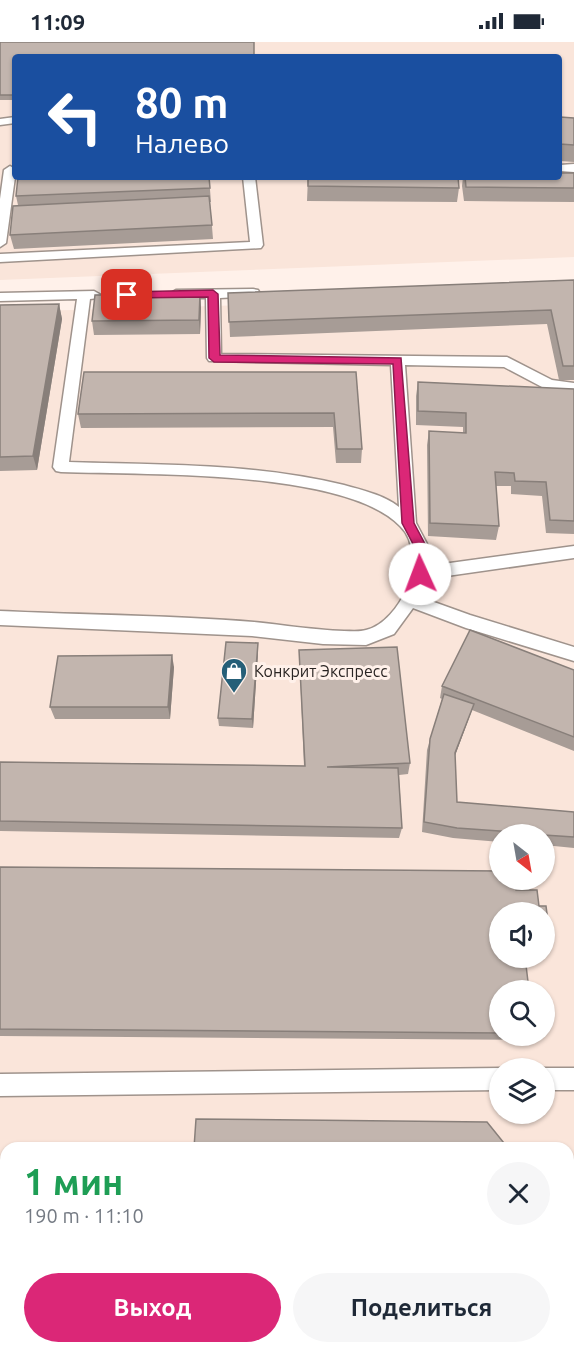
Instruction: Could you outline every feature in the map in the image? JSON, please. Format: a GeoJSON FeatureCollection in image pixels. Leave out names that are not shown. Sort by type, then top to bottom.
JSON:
{"type":"FeatureCollection","features":[{"type":"Feature","properties":{"kind":"lane"},"geometry":{"type":"LineString","coordinates":[[0,243],[8,170]]}},
{"type":"Feature","properties":{"kind":"lane"},"geometry":{"type":"LineString","coordinates":[[0,258],[257,244],[249,180]]}},
{"type":"Feature","properties":{"kind":"lane"},"geometry":{"type":"LineString","coordinates":[[166,294],[272,293]]}},
{"type":"Feature","properties":{"kind":"lane"},"geometry":{"type":"LineString","coordinates":[[213,294],[214,358],[507,362],[535,379],[563,388],[574,388]]}},
{"type":"Feature","properties":{"kind":"lane"},"geometry":{"type":"LineString","coordinates":[[0,297],[107,295]]}},
{"type":"Feature","properties":{"kind":"lane"},"geometry":{"type":"LineString","coordinates":[[0,618],[252,628],[323,637],[366,638],[388,629],[410,600],[420,574],[419,544],[408,523],[388,507],[358,495],[320,485],[253,474],[61,467],[84,296]]}},
{"type":"Feature","properties":{"kind":"lane"},"geometry":{"type":"LineString","coordinates":[[398,361],[408,523]]}},
{"type":"Feature","properties":{"kind":"lane"},"geometry":{"type":"LineString","coordinates":[[420,574],[574,552]]}},
{"type":"Feature","properties":{"kind":"lane"},"geometry":{"type":"LineString","coordinates":[[410,600],[466,621],[574,654]]}},
{"type":"Feature","properties":{"kind":"lane"},"geometry":{"type":"LineString","coordinates":[[0,1085],[489,1078]]}},
{"type":"Feature","properties":{"kind":"lane"},"geometry":{"type":"LineString","coordinates":[[555,1079],[574,1079]]}},
{"type":"Feature","properties":{"kind":"shaded area"},"geometry":{"type":"Polygon","coordinates":[[[0,42],[574,42],[574,257],[0,280],[0,42]]]}},
{"type":"Feature","properties":{"kind":"shaded area"},"geometry":{"type":"Polygon","coordinates":[[[574,296],[574,1142],[0,1142],[0,312],[574,296]]]}},
{"type":"Feature","properties":{"kind":"building"},"geometry":{"type":"Polygon","coordinates":[[[0,42],[254,42],[254,54],[12,54],[12,95],[0,95],[0,42]]]}},
{"type":"Feature","properties":{"kind":"building"},"geometry":{"type":"Polygon","coordinates":[[[562,117],[574,118],[574,145],[562,144],[562,117]]]}},
{"type":"Feature","properties":{"kind":"building"},"geometry":{"type":"Polygon","coordinates":[[[562,173],[574,173],[574,188],[466,187],[465,180],[562,180],[562,173]]]}},
{"type":"Feature","properties":{"kind":"building"},"geometry":{"type":"Polygon","coordinates":[[[18,180],[209,180],[210,188],[16,196],[18,180]]]}},
{"type":"Feature","properties":{"kind":"building"},"geometry":{"type":"Polygon","coordinates":[[[308,180],[458,180],[459,188],[308,186],[308,180]]]}},
{"type":"Feature","properties":{"kind":"building"},"geometry":{"type":"Polygon","coordinates":[[[209,196],[212,225],[10,235],[13,206],[209,196]]]}},
{"type":"Feature","properties":{"kind":"building"},"geometry":{"type":"Polygon","coordinates":[[[574,280],[574,366],[563,366],[551,310],[229,322],[228,293],[574,280]]]}},
{"type":"Feature","properties":{"kind":"building"},"geometry":{"type":"Polygon","coordinates":[[[200,294],[199,320],[92,321],[95,295],[200,294]]]}},
{"type":"Feature","properties":{"kind":"building"},"geometry":{"type":"Polygon","coordinates":[[[59,304],[33,456],[0,457],[0,305],[59,304]]]}},
{"type":"Feature","properties":{"kind":"building"},"geometry":{"type":"Polygon","coordinates":[[[84,372],[356,372],[362,449],[337,449],[334,413],[78,414],[84,372]]]}},
{"type":"Feature","properties":{"kind":"building"},"geometry":{"type":"Polygon","coordinates":[[[418,382],[574,389],[574,521],[550,520],[546,482],[515,481],[514,473],[495,472],[499,526],[430,523],[429,431],[466,433],[466,413],[418,411],[418,382]]]}},
{"type":"Feature","properties":{"kind":"building"},"geometry":{"type":"Polygon","coordinates":[[[470,630],[574,670],[574,737],[442,686],[470,630]]]}},
{"type":"Feature","properties":{"kind":"building"},"geometry":{"type":"Polygon","coordinates":[[[226,642],[258,643],[252,719],[218,718],[226,642]]]}},
{"type":"Feature","properties":{"kind":"building"},"geometry":{"type":"Polygon","coordinates":[[[397,647],[410,763],[327,767],[398,768],[402,828],[0,821],[0,762],[305,766],[299,650],[397,647]]]}},
{"type":"Feature","properties":{"kind":"building"},"geometry":{"type":"Polygon","coordinates":[[[172,655],[168,707],[50,707],[58,656],[172,655]]]}},
{"type":"Feature","properties":{"kind":"building"},"geometry":{"type":"Polygon","coordinates":[[[444,694],[474,704],[455,753],[457,802],[574,812],[574,837],[555,836],[555,824],[489,824],[489,830],[457,828],[424,822],[430,739],[444,694]]]}},
{"type":"Feature","properties":{"kind":"building"},"geometry":{"type":"Polygon","coordinates":[[[0,867],[489,871],[489,890],[537,890],[538,902],[489,902],[489,968],[526,968],[528,980],[489,980],[489,1033],[0,1029],[0,867]]]}},
{"type":"Feature","properties":{"kind":"building"},"geometry":{"type":"Polygon","coordinates":[[[196,1119],[487,1122],[503,1142],[194,1142],[196,1119]]]}},
{"type":"Feature","properties":{"kind":"place","name":"Конкрит Экспресс"},"geometry":{"type":"Point","coordinates":[234,694]}},
{"type":"Feature","properties":{"kind":"route"},"geometry":{"type":"LineString","coordinates":[[127,295],[213,294],[214,358],[398,361],[408,523],[419,544],[420,574]]}}]}
